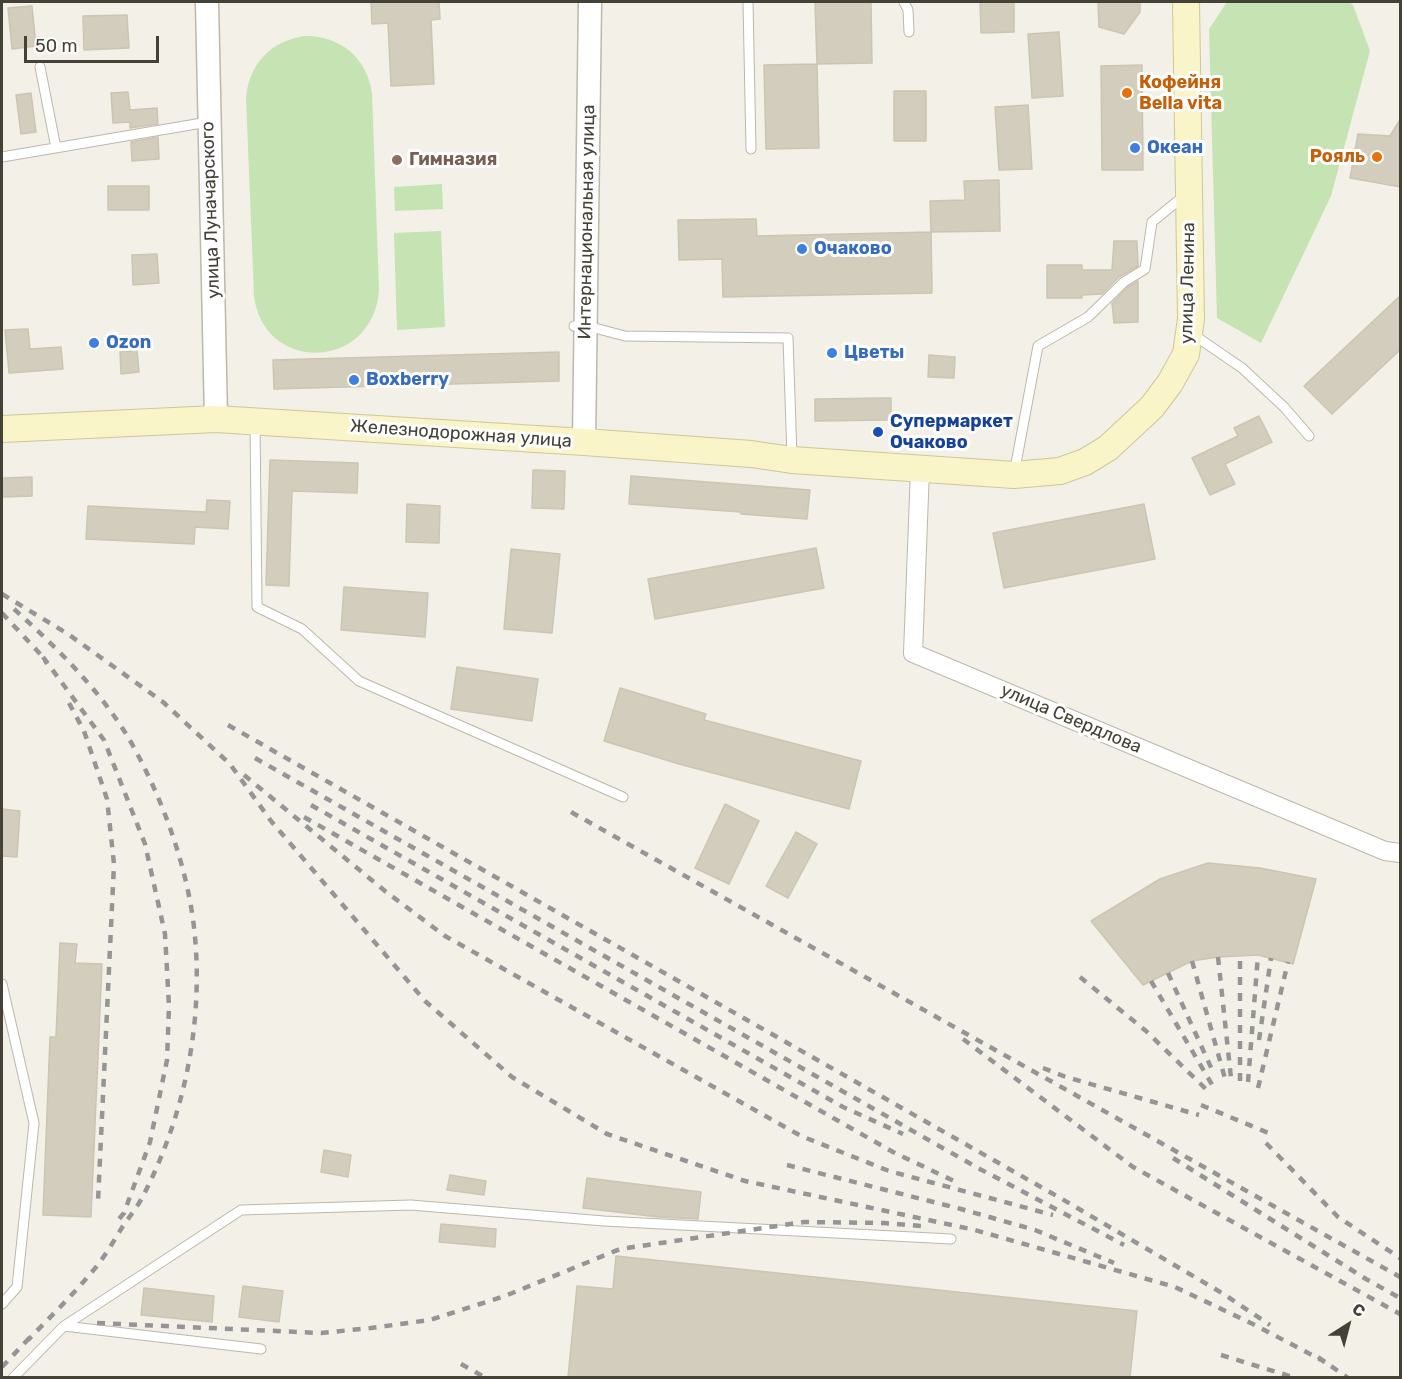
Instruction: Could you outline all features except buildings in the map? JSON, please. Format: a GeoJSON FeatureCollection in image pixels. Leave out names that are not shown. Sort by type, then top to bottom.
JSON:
{"type":"FeatureCollection","features":[{"type":"Feature","properties":{"kind":"main road","name":"улица Ленина"},"geometry":{"type":"LineString","coordinates":[[920,469],[1014,475],[1060,471],[1085,462],[1108,448],[1152,407],[1170,383],[1186,354],[1191,319],[1186,2]]}},
{"type":"Feature","properties":{"kind":"main road"},"geometry":{"type":"LineString","coordinates":[[1186,40],[1202,2]]}},
{"type":"Feature","properties":{"kind":"main road","name":"Железнодорожная улица"},"geometry":{"type":"LineString","coordinates":[[2,429],[216,419],[751,454],[792,460],[920,469]]}},
{"type":"Feature","properties":{"kind":"street","name":"улица Луначарского"},"geometry":{"type":"LineString","coordinates":[[207,2],[216,419]]}},
{"type":"Feature","properties":{"kind":"street","name":"Интернациональная улица"},"geometry":{"type":"LineString","coordinates":[[576,2],[580,326]]}},
{"type":"Feature","properties":{"kind":"street","name":"Интернациональная улица"},"geometry":{"type":"LineString","coordinates":[[578,442],[590,2]]}},
{"type":"Feature","properties":{"kind":"street","name":"улица Свердлова"},"geometry":{"type":"LineString","coordinates":[[920,469],[913,653],[1385,851],[1401,853]]}},
{"type":"Feature","properties":{"kind":"lane"},"geometry":{"type":"LineString","coordinates":[[748,2],[751,149]]}},
{"type":"Feature","properties":{"kind":"lane"},"geometry":{"type":"LineString","coordinates":[[904,2],[908,10],[909,32]]}},
{"type":"Feature","properties":{"kind":"lane"},"geometry":{"type":"LineString","coordinates":[[40,67],[56,148]]}},
{"type":"Feature","properties":{"kind":"lane"},"geometry":{"type":"LineString","coordinates":[[2,157],[208,122]]}},
{"type":"Feature","properties":{"kind":"lane"},"geometry":{"type":"LineString","coordinates":[[1014,475],[1038,346],[1088,317],[1124,282],[1145,269],[1152,222],[1189,192]]}},
{"type":"Feature","properties":{"kind":"lane"},"geometry":{"type":"LineString","coordinates":[[580,326],[625,336],[788,338],[792,460]]}},
{"type":"Feature","properties":{"kind":"lane"},"geometry":{"type":"LineString","coordinates":[[1189,332],[1242,368],[1284,407],[1309,436]]}},
{"type":"Feature","properties":{"kind":"lane"},"geometry":{"type":"LineString","coordinates":[[255,421],[257,607],[302,629],[359,681],[623,797]]}},
{"type":"Feature","properties":{"kind":"lane"},"geometry":{"type":"LineString","coordinates":[[2,984],[34,1123],[17,1287],[2,1304]]}},
{"type":"Feature","properties":{"kind":"lane"},"geometry":{"type":"LineString","coordinates":[[13,1377],[64,1326],[241,1210],[411,1205],[604,1221],[951,1239]]}},
{"type":"Feature","properties":{"kind":"lane"},"geometry":{"type":"LineString","coordinates":[[64,1326],[261,1350]]}},
{"type":"Feature","properties":{"kind":"green space"},"geometry":{"type":"Polygon","coordinates":[[[1227,2],[1349,2],[1353,5],[1370,51],[1331,196],[1261,343],[1217,318],[1209,29],[1227,2]]]}},
{"type":"Feature","properties":{"kind":"green space"},"geometry":{"type":"Polygon","coordinates":[[[304,36],[329,39],[349,51],[364,69],[372,93],[379,291],[372,317],[358,336],[339,348],[318,353],[296,350],[277,339],[262,321],[254,296],[246,98],[248,86],[257,65],[264,56],[281,43],[304,36]]]}},
{"type":"Feature","properties":{"kind":"green space"},"geometry":{"type":"Polygon","coordinates":[[[442,184],[443,209],[395,211],[394,187],[442,184]]]}},
{"type":"Feature","properties":{"kind":"green space"},"geometry":{"type":"Polygon","coordinates":[[[441,231],[445,327],[397,330],[394,233],[441,231]]]}},
{"type":"Feature","properties":{"kind":"railway"},"geometry":{"type":"LineString","coordinates":[[2,594],[68,634],[163,702],[230,764],[271,821],[425,1001],[512,1077],[607,1134],[745,1181],[975,1230],[1175,1287],[1325,1362]]}},
{"type":"Feature","properties":{"kind":"railway"},"geometry":{"type":"LineString","coordinates":[[14,609],[61,653],[90,685],[116,719],[140,760],[163,808],[180,859],[192,911],[197,970],[193,1037],[187,1070],[180,1103],[157,1166],[139,1204],[108,1251],[75,1291],[28,1340]]}},
{"type":"Feature","properties":{"kind":"railway"},"geometry":{"type":"LineString","coordinates":[[2,613],[47,664]]}},
{"type":"Feature","properties":{"kind":"railway"},"geometry":{"type":"LineString","coordinates":[[43,657],[104,740],[145,844],[165,934],[169,1006],[167,1060],[150,1142],[124,1213],[119,1219]]}},
{"type":"Feature","properties":{"kind":"railway"},"geometry":{"type":"LineString","coordinates":[[69,703],[84,731],[107,799],[114,864],[98,1201]]}},
{"type":"Feature","properties":{"kind":"railway"},"geometry":{"type":"LineString","coordinates":[[228,725],[1062,1199],[1222,1293],[1270,1325]]}},
{"type":"Feature","properties":{"kind":"railway"},"geometry":{"type":"LineString","coordinates":[[255,758],[978,1168],[1124,1245]]}},
{"type":"Feature","properties":{"kind":"railway"},"geometry":{"type":"LineString","coordinates":[[244,775],[385,891],[445,936],[801,1136],[889,1171],[1053,1215]]}},
{"type":"Feature","properties":{"kind":"railway"},"geometry":{"type":"LineString","coordinates":[[311,805],[843,1107],[903,1134]]}},
{"type":"Feature","properties":{"kind":"railway"},"geometry":{"type":"LineString","coordinates":[[571,812],[1400,1277]]}},
{"type":"Feature","properties":{"kind":"railway"},"geometry":{"type":"LineString","coordinates":[[304,817],[893,1152],[956,1182]]}},
{"type":"Feature","properties":{"kind":"railway"},"geometry":{"type":"LineString","coordinates":[[1240,954],[1240,1081]]}},
{"type":"Feature","properties":{"kind":"railway"},"geometry":{"type":"LineString","coordinates":[[1248,1082],[1258,955]]}},
{"type":"Feature","properties":{"kind":"railway"},"geometry":{"type":"LineString","coordinates":[[1218,957],[1231,1078]]}},
{"type":"Feature","properties":{"kind":"railway"},"geometry":{"type":"LineString","coordinates":[[1259,1040],[1271,958]]}},
{"type":"Feature","properties":{"kind":"railway"},"geometry":{"type":"LineString","coordinates":[[1192,961],[1226,1082]]}},
{"type":"Feature","properties":{"kind":"railway"},"geometry":{"type":"LineString","coordinates":[[1258,1088],[1288,962]]}},
{"type":"Feature","properties":{"kind":"railway"},"geometry":{"type":"LineString","coordinates":[[1168,973],[1214,1074]]}},
{"type":"Feature","properties":{"kind":"railway"},"geometry":{"type":"LineString","coordinates":[[1080,977],[1146,1031],[1210,1093]]}},
{"type":"Feature","properties":{"kind":"railway"},"geometry":{"type":"LineString","coordinates":[[1151,981],[1214,1088]]}},
{"type":"Feature","properties":{"kind":"railway"},"geometry":{"type":"LineString","coordinates":[[963,1039],[1133,1167],[1400,1314]]}},
{"type":"Feature","properties":{"kind":"railway"},"geometry":{"type":"LineString","coordinates":[[1043,1068],[1066,1077],[1199,1115]]}},
{"type":"Feature","properties":{"kind":"railway"},"geometry":{"type":"LineString","coordinates":[[1201,1105],[1271,1134]]}},
{"type":"Feature","properties":{"kind":"railway"},"geometry":{"type":"LineString","coordinates":[[1266,1143],[1338,1217],[1400,1258]]}},
{"type":"Feature","properties":{"kind":"railway"},"geometry":{"type":"LineString","coordinates":[[1173,1158],[1400,1298]]}},
{"type":"Feature","properties":{"kind":"railway"},"geometry":{"type":"LineString","coordinates":[[787,1165],[1035,1230],[1114,1263]]}},
{"type":"Feature","properties":{"kind":"railway"},"geometry":{"type":"LineString","coordinates":[[97,1323],[321,1333],[371,1328],[430,1320],[505,1296],[620,1249],[804,1222],[921,1226]]}},
{"type":"Feature","properties":{"kind":"railway"},"geometry":{"type":"LineString","coordinates":[[2,1367],[33,1334]]}},
{"type":"Feature","properties":{"kind":"railway"},"geometry":{"type":"LineString","coordinates":[[1221,1355],[1296,1378]]}},
{"type":"Feature","properties":{"kind":"railway"},"geometry":{"type":"LineString","coordinates":[[1318,1357],[1348,1378]]}},
{"type":"Feature","properties":{"kind":"railway"},"geometry":{"type":"LineString","coordinates":[[461,1364],[486,1378]]}},
{"type":"Feature","properties":{"kind":"place","name":"Кофейня Bella vita"},"geometry":{"type":"Point","coordinates":[1127,93]}},
{"type":"Feature","properties":{"kind":"place","name":"Океан"},"geometry":{"type":"Point","coordinates":[1135,148]}},
{"type":"Feature","properties":{"kind":"place","name":"Рояль"},"geometry":{"type":"Point","coordinates":[1377,157]}},
{"type":"Feature","properties":{"kind":"place","name":"Гимназия"},"geometry":{"type":"Point","coordinates":[397,160]}},
{"type":"Feature","properties":{"kind":"place","name":"Очаково"},"geometry":{"type":"Point","coordinates":[802,249]}},
{"type":"Feature","properties":{"kind":"place","name":"Ozon"},"geometry":{"type":"Point","coordinates":[94,343]}},
{"type":"Feature","properties":{"kind":"place","name":"Цветы"},"geometry":{"type":"Point","coordinates":[832,353]}},
{"type":"Feature","properties":{"kind":"place","name":"Boxberry"},"geometry":{"type":"Point","coordinates":[354,380]}},
{"type":"Feature","properties":{"kind":"place","name":"Супермаркет Очаково"},"geometry":{"type":"Point","coordinates":[878,432]}}]}
